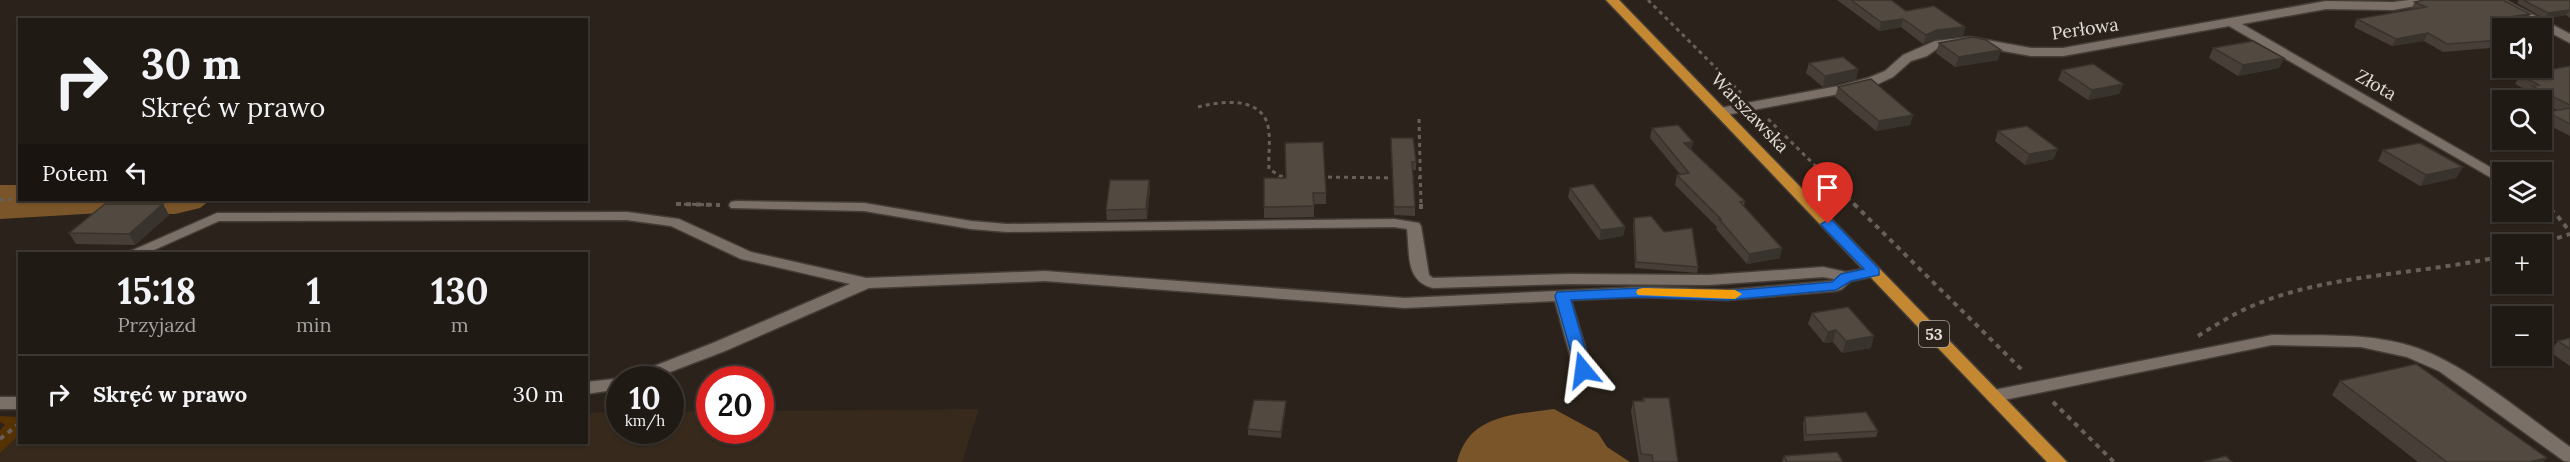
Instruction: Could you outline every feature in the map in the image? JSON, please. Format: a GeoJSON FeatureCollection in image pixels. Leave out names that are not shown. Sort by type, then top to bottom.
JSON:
{"type":"FeatureCollection","features":[{"type":"Feature","properties":{"kind":"main road","name":"Warszawska"},"geometry":{"type":"LineString","coordinates":[[1612,0],[2058,462]]}},
{"type":"Feature","properties":{"kind":"street","name":"Perłowa"},"geometry":{"type":"LineString","coordinates":[[1720,112],[1839,90],[1873,81],[1889,74],[1906,58],[1923,53],[1935,45],[1970,41],[2031,52],[2064,52],[2326,5],[2392,6],[2432,0]]}},
{"type":"Feature","properties":{"kind":"street"},"geometry":{"type":"LineString","coordinates":[[2496,0],[2570,39]]}},
{"type":"Feature","properties":{"kind":"street","name":"Złota"},"geometry":{"type":"LineString","coordinates":[[2227,23],[2492,174]]}},
{"type":"Feature","properties":{"kind":"street"},"geometry":{"type":"LineString","coordinates":[[736,205],[864,207],[971,225],[1007,228],[1375,222],[1414,226],[1421,276],[1433,283],[1570,279],[1709,280],[1823,272],[1846,277],[1874,272]]}},
{"type":"Feature","properties":{"kind":"street"},"geometry":{"type":"LineString","coordinates":[[136,252],[217,217],[627,216],[674,222],[746,256],[866,283],[1045,276],[1405,303],[1642,292],[1727,295],[1836,286],[1846,277]]}},
{"type":"Feature","properties":{"kind":"street"},"geometry":{"type":"LineString","coordinates":[[668,366],[719,347],[866,283]]}},
{"type":"Feature","properties":{"kind":"street"},"geometry":{"type":"LineString","coordinates":[[1562,296],[1583,370]]}},
{"type":"Feature","properties":{"kind":"street"},"geometry":{"type":"LineString","coordinates":[[1994,396],[2272,340],[2361,342],[2391,347],[2427,358],[2445,367],[2570,456]]}},
{"type":"Feature","properties":{"kind":"street"},"geometry":{"type":"LineString","coordinates":[[588,388],[606,385]]}},
{"type":"Feature","properties":{"kind":"street"},"geometry":{"type":"LineString","coordinates":[[0,403],[18,403]]}},
{"type":"Feature","properties":{"kind":"path"},"geometry":{"type":"LineString","coordinates":[[1648,0],[2114,462]]}},
{"type":"Feature","properties":{"kind":"path"},"geometry":{"type":"LineString","coordinates":[[1198,107],[1229,103],[1258,110],[1268,122],[1269,169],[1280,176],[1295,177]]}},
{"type":"Feature","properties":{"kind":"path"},"geometry":{"type":"LineString","coordinates":[[1414,226],[1421,212],[1419,119]]}},
{"type":"Feature","properties":{"kind":"path"},"geometry":{"type":"LineString","coordinates":[[1313,177],[1419,178]]}},
{"type":"Feature","properties":{"kind":"path"},"geometry":{"type":"LineString","coordinates":[[0,200],[18,200]]}},
{"type":"Feature","properties":{"kind":"path"},"geometry":{"type":"LineString","coordinates":[[2552,211],[2570,233],[2552,239]]}},
{"type":"Feature","properties":{"kind":"path"},"geometry":{"type":"LineString","coordinates":[[2169,360],[2204,332],[2238,310],[2285,295],[2336,283],[2445,268],[2492,258]]}},
{"type":"Feature","properties":{"kind":"path"},"geometry":{"type":"LineString","coordinates":[[0,439],[18,425]]}},
{"type":"Feature","properties":{"kind":"shaded area"},"geometry":{"type":"Polygon","coordinates":[[[0,185],[18,185],[18,201],[209,201],[200,208],[175,214],[101,213],[0,219],[0,185]]]}},
{"type":"Feature","properties":{"kind":"shaded area"},"geometry":{"type":"Polygon","coordinates":[[[979,409],[962,462],[0,462],[0,453],[18,436],[18,444],[588,444],[588,413],[606,412],[606,444],[684,444],[684,412],[696,411],[696,444],[774,444],[774,411],[979,409]]]}},
{"type":"Feature","properties":{"kind":"shaded area"},"geometry":{"type":"Polygon","coordinates":[[[1554,409],[1598,433],[1607,447],[1630,462],[1457,462],[1471,434],[1482,426],[1508,416],[1554,409]]]}},
{"type":"Feature","properties":{"kind":"shaded area"},"geometry":{"type":"Polygon","coordinates":[[[0,416],[18,417],[18,436],[0,453],[0,430],[5,425],[0,422],[0,416]]]}},
{"type":"Feature","properties":{"kind":"building"},"geometry":{"type":"Polygon","coordinates":[[[1851,0],[1891,0],[1906,11],[1934,6],[1965,27],[1937,30],[1926,35],[1903,19],[1881,22],[1851,0]]]}},
{"type":"Feature","properties":{"kind":"building"},"geometry":{"type":"Polygon","coordinates":[[[2503,0],[2530,14],[2492,18],[2492,41],[2447,44],[2428,33],[2396,39],[2357,19],[2426,7],[2415,2],[2503,0]]]}},
{"type":"Feature","properties":{"kind":"building"},"geometry":{"type":"Polygon","coordinates":[[[2523,0],[2570,0],[2570,11],[2548,13],[2523,0]]]}},
{"type":"Feature","properties":{"kind":"building"},"geometry":{"type":"Polygon","coordinates":[[[1973,37],[1986,40],[2001,50],[1959,57],[1939,43],[1973,37]]]}},
{"type":"Feature","properties":{"kind":"building"},"geometry":{"type":"Polygon","coordinates":[[[2253,41],[2284,58],[2243,65],[2213,48],[2253,41]]]}},
{"type":"Feature","properties":{"kind":"building"},"geometry":{"type":"Polygon","coordinates":[[[1843,57],[1858,69],[1825,76],[1809,63],[1843,57]]]}},
{"type":"Feature","properties":{"kind":"building"},"geometry":{"type":"Polygon","coordinates":[[[2093,64],[2123,84],[2092,90],[2062,70],[2093,64]]]}},
{"type":"Feature","properties":{"kind":"building"},"geometry":{"type":"Polygon","coordinates":[[[2570,66],[2570,105],[2552,96],[2552,90],[2540,90],[2532,86],[2539,85],[2526,78],[2552,78],[2552,69],[2570,66]]]}},
{"type":"Feature","properties":{"kind":"building"},"geometry":{"type":"Polygon","coordinates":[[[1871,79],[1913,115],[1879,121],[1838,87],[1871,79]]]}},
{"type":"Feature","properties":{"kind":"building"},"geometry":{"type":"Polygon","coordinates":[[[2570,108],[2570,124],[2552,115],[2552,111],[2570,108]]]}},
{"type":"Feature","properties":{"kind":"building"},"geometry":{"type":"Polygon","coordinates":[[[1678,125],[1693,142],[1684,143],[1745,201],[1740,202],[1782,248],[1749,254],[1719,219],[1721,219],[1677,175],[1689,173],[1652,128],[1678,125]]]}},
{"type":"Feature","properties":{"kind":"building"},"geometry":{"type":"Polygon","coordinates":[[[2027,126],[2058,149],[2029,154],[1998,131],[2027,126]]]}},
{"type":"Feature","properties":{"kind":"building"},"geometry":{"type":"Polygon","coordinates":[[[1391,138],[1413,138],[1416,162],[1412,162],[1415,207],[1394,207],[1391,138]]]}},
{"type":"Feature","properties":{"kind":"building"},"geometry":{"type":"Polygon","coordinates":[[[1323,142],[1326,193],[1313,193],[1314,206],[1264,207],[1264,178],[1286,178],[1285,143],[1323,142]]]}},
{"type":"Feature","properties":{"kind":"building"},"geometry":{"type":"Polygon","coordinates":[[[2420,143],[2463,167],[2426,175],[2383,150],[2420,143]]]}},
{"type":"Feature","properties":{"kind":"building"},"geometry":{"type":"Polygon","coordinates":[[[1110,180],[1149,180],[1146,209],[1106,210],[1110,180]]]}},
{"type":"Feature","properties":{"kind":"building"},"geometry":{"type":"Polygon","coordinates":[[[1593,184],[1625,227],[1601,230],[1570,188],[1593,184]]]}},
{"type":"Feature","properties":{"kind":"building"},"geometry":{"type":"Polygon","coordinates":[[[105,204],[163,204],[129,234],[69,233],[105,204]]]}},
{"type":"Feature","properties":{"kind":"building"},"geometry":{"type":"Polygon","coordinates":[[[1651,216],[1664,232],[1692,228],[1698,267],[1636,262],[1634,218],[1651,216]]]}},
{"type":"Feature","properties":{"kind":"building"},"geometry":{"type":"Polygon","coordinates":[[[1848,307],[1874,336],[1846,341],[1836,330],[1828,332],[1812,313],[1848,307]]]}},
{"type":"Feature","properties":{"kind":"building"},"geometry":{"type":"Polygon","coordinates":[[[2570,338],[2570,349],[2558,341],[2570,338]]]}},
{"type":"Feature","properties":{"kind":"building"},"geometry":{"type":"Polygon","coordinates":[[[2416,364],[2547,458],[2529,462],[2447,462],[2340,381],[2416,364]]]}},
{"type":"Feature","properties":{"kind":"building"},"geometry":{"type":"Polygon","coordinates":[[[1643,398],[1669,398],[1678,462],[1653,462],[1652,455],[1641,454],[1633,401],[1644,401],[1643,398]]]}},
{"type":"Feature","properties":{"kind":"building"},"geometry":{"type":"Polygon","coordinates":[[[1254,400],[1286,401],[1281,432],[1248,429],[1254,400]]]}},
{"type":"Feature","properties":{"kind":"building"},"geometry":{"type":"Polygon","coordinates":[[[1866,412],[1878,431],[1806,435],[1805,417],[1866,412]]]}},
{"type":"Feature","properties":{"kind":"building"},"geometry":{"type":"Polygon","coordinates":[[[1837,452],[1843,462],[1787,462],[1784,456],[1837,452]]]}},
{"type":"Feature","properties":{"kind":"building"},"geometry":{"type":"Polygon","coordinates":[[[2226,456],[2232,462],[2203,462],[2226,456]]]}},
{"type":"Feature","properties":{"kind":"slow traffic"},"geometry":{"type":"LineString","coordinates":[[1643,292],[1735,294]]}},
{"type":"Feature","properties":{"kind":"route"},"geometry":{"type":"LineString","coordinates":[[1583,370],[1562,296],[1642,292],[1727,295],[1836,286],[1846,277],[1874,272],[1828,224]]}}]}
